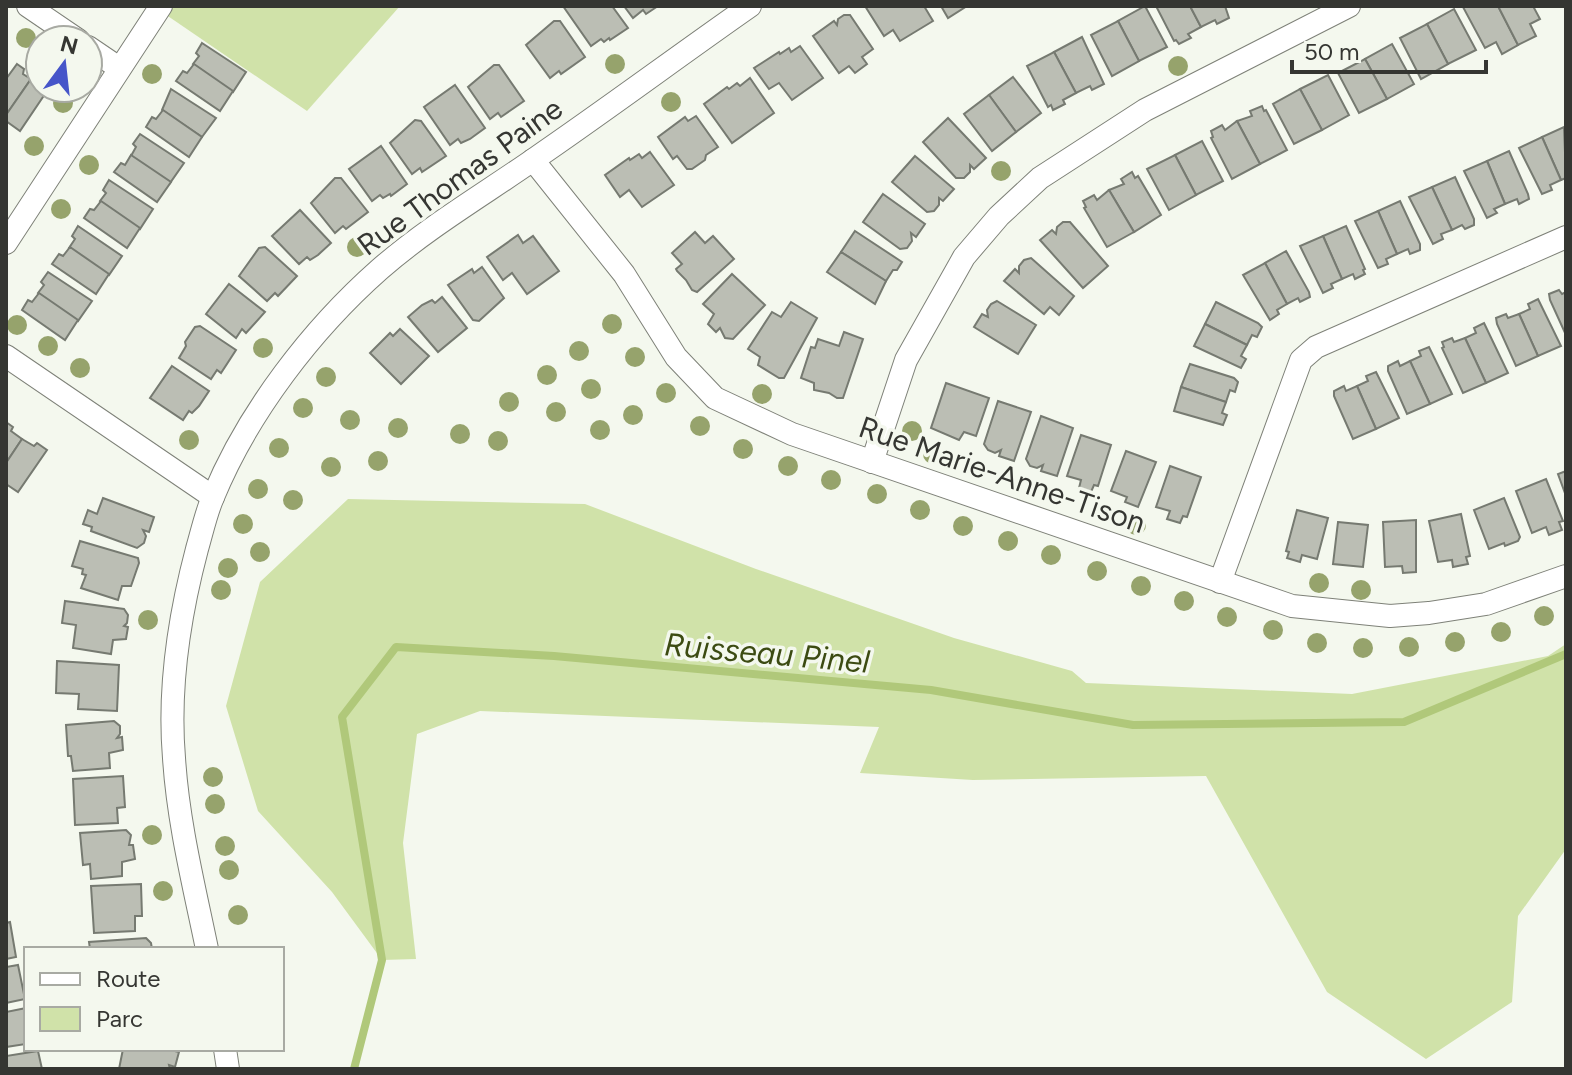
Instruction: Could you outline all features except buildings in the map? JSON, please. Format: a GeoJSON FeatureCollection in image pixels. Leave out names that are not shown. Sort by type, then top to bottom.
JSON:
{"type":"FeatureCollection","features":[{"type":"Feature","properties":{"kind":"street"},"geometry":{"type":"LineString","coordinates":[[28,6],[54,24]]}},
{"type":"Feature","properties":{"kind":"street"},"geometry":{"type":"LineString","coordinates":[[6,243],[161,6]]}},
{"type":"Feature","properties":{"kind":"street","name":"Rue Thomas Paine"},"geometry":{"type":"LineString","coordinates":[[207,947],[174,758],[175,664],[182,612],[213,497],[262,407],[317,331],[350,297],[417,238],[750,6]]}},
{"type":"Feature","properties":{"kind":"street"},"geometry":{"type":"LineString","coordinates":[[872,462],[906,360],[964,257],[999,216],[1040,178],[1145,110],[1349,6]]}},
{"type":"Feature","properties":{"kind":"street"},"geometry":{"type":"LineString","coordinates":[[104,58],[119,68]]}},
{"type":"Feature","properties":{"kind":"street","name":"Rue Marie-Anne-Tison"},"geometry":{"type":"LineString","coordinates":[[533,160],[624,274],[676,357],[715,398],[792,434],[1292,606],[1390,616],[1486,604],[1566,576]]}},
{"type":"Feature","properties":{"kind":"street"},"geometry":{"type":"LineString","coordinates":[[1220,582],[1301,360],[1316,347],[1566,237]]}},
{"type":"Feature","properties":{"kind":"street"},"geometry":{"type":"LineString","coordinates":[[6,356],[213,497]]}},
{"type":"Feature","properties":{"kind":"green space"},"geometry":{"type":"Polygon","coordinates":[[[161,6],[400,6],[307,111],[159,10],[161,6]]]}},
{"type":"Feature","properties":{"kind":"green space"},"geometry":{"type":"Polygon","coordinates":[[[348,499],[585,504],[756,569],[954,638],[1072,671],[1086,683],[1352,694],[1548,656],[1566,644],[1566,849],[1518,916],[1512,1002],[1426,1059],[1327,992],[1206,776],[973,780],[860,773],[879,727],[480,711],[417,734],[403,843],[416,959],[382,960],[332,892],[258,811],[226,706],[260,582],[348,499]]]}},
{"type":"Feature","properties":{"kind":"waterway","name":"Ruisseau Pinel"},"geometry":{"type":"LineString","coordinates":[[354,1069],[382,960],[342,717],[396,647],[554,656],[931,690],[1133,725],[1404,722],[1566,654]]}}]}
